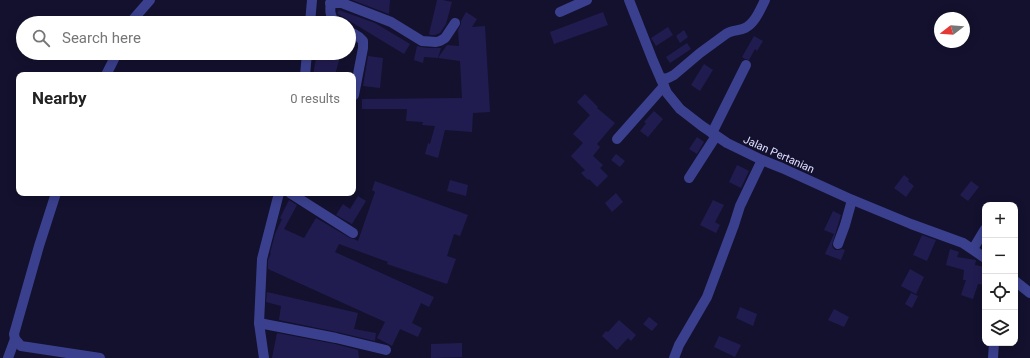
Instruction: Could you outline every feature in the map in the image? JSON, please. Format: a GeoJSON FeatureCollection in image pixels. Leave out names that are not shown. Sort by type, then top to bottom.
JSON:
{"type":"FeatureCollection","features":[{"type":"Feature","properties":{"kind":"street"},"geometry":{"type":"LineString","coordinates":[[136,16],[150,0]]}},
{"type":"Feature","properties":{"kind":"street"},"geometry":{"type":"LineString","coordinates":[[311,16],[312,0]]}},
{"type":"Feature","properties":{"kind":"street"},"geometry":{"type":"LineString","coordinates":[[560,12],[587,0]]}},
{"type":"Feature","properties":{"kind":"street","name":"Jalan Pertanian"},"geometry":{"type":"LineString","coordinates":[[628,0],[652,61],[667,93],[680,109],[702,126],[726,143],[762,160],[852,200],[911,224],[963,242],[982,256]]}},
{"type":"Feature","properties":{"kind":"street"},"geometry":{"type":"LineString","coordinates":[[617,139],[668,78],[674,75],[700,53],[729,32],[745,28],[753,22],[765,0]]}},
{"type":"Feature","properties":{"kind":"street"},"geometry":{"type":"LineString","coordinates":[[331,16],[330,1],[342,3],[391,22],[422,41],[436,42],[445,38],[455,23]]}},
{"type":"Feature","properties":{"kind":"street"},"geometry":{"type":"LineString","coordinates":[[356,35],[363,41],[356,83]]}},
{"type":"Feature","properties":{"kind":"street"},"geometry":{"type":"LineString","coordinates":[[108,72],[114,60]]}},
{"type":"Feature","properties":{"kind":"street"},"geometry":{"type":"LineString","coordinates":[[305,72],[306,60]]}},
{"type":"Feature","properties":{"kind":"street"},"geometry":{"type":"LineString","coordinates":[[689,178],[714,134],[746,65]]}},
{"type":"Feature","properties":{"kind":"street"},"geometry":{"type":"LineString","coordinates":[[674,358],[707,297],[740,206],[762,160]]}},
{"type":"Feature","properties":{"kind":"street"},"geometry":{"type":"LineString","coordinates":[[8,358],[15,339],[14,334],[39,246],[55,196]]}},
{"type":"Feature","properties":{"kind":"street"},"geometry":{"type":"LineString","coordinates":[[264,358],[259,323],[262,259],[278,196]]}},
{"type":"Feature","properties":{"kind":"street"},"geometry":{"type":"LineString","coordinates":[[295,196],[353,233]]}},
{"type":"Feature","properties":{"kind":"street"},"geometry":{"type":"LineString","coordinates":[[838,244],[852,200]]}},
{"type":"Feature","properties":{"kind":"street"},"geometry":{"type":"LineString","coordinates":[[972,249],[982,234]]}},
{"type":"Feature","properties":{"kind":"street"},"geometry":{"type":"LineString","coordinates":[[1018,283],[1030,293]]}},
{"type":"Feature","properties":{"kind":"street"},"geometry":{"type":"LineString","coordinates":[[259,323],[336,338],[386,350]]}},
{"type":"Feature","properties":{"kind":"street"},"geometry":{"type":"LineString","coordinates":[[15,339],[21,346],[100,358]]}},
{"type":"Feature","properties":{"kind":"street"},"geometry":{"type":"LineString","coordinates":[[993,358],[994,346]]}},
{"type":"Feature","properties":{"kind":"building"},"geometry":{"type":"Polygon","coordinates":[[[352,0],[390,0],[389,14],[352,0]]]}},
{"type":"Feature","properties":{"kind":"building"},"geometry":{"type":"Polygon","coordinates":[[[437,0],[452,2],[446,24],[440,33],[431,35],[429,34],[437,0]]]}},
{"type":"Feature","properties":{"kind":"building"},"geometry":{"type":"Polygon","coordinates":[[[339,10],[356,16],[341,16],[337,13],[339,10]]]}},
{"type":"Feature","properties":{"kind":"building"},"geometry":{"type":"Polygon","coordinates":[[[466,12],[477,19],[472,27],[485,26],[490,112],[473,113],[472,132],[445,130],[438,158],[425,154],[428,143],[430,144],[435,126],[422,125],[423,122],[406,121],[407,109],[362,109],[362,99],[462,98],[460,61],[438,58],[447,45],[459,46],[458,30],[466,12]]]}},
{"type":"Feature","properties":{"kind":"building"},"geometry":{"type":"Polygon","coordinates":[[[603,12],[608,25],[554,44],[550,32],[603,12]]]}},
{"type":"Feature","properties":{"kind":"building"},"geometry":{"type":"Polygon","coordinates":[[[356,16],[375,23],[410,44],[404,54],[356,25],[356,16]]]}},
{"type":"Feature","properties":{"kind":"building"},"geometry":{"type":"Polygon","coordinates":[[[668,27],[673,35],[656,46],[651,38],[668,27]]]}},
{"type":"Feature","properties":{"kind":"building"},"geometry":{"type":"Polygon","coordinates":[[[684,30],[688,37],[680,43],[676,36],[684,30]]]}},
{"type":"Feature","properties":{"kind":"building"},"geometry":{"type":"Polygon","coordinates":[[[754,36],[763,41],[757,51],[755,49],[749,60],[745,59],[742,57],[754,36]]]}},
{"type":"Feature","properties":{"kind":"building"},"geometry":{"type":"Polygon","coordinates":[[[687,43],[691,49],[670,63],[666,57],[687,43]]]}},
{"type":"Feature","properties":{"kind":"building"},"geometry":{"type":"Polygon","coordinates":[[[417,46],[441,48],[438,58],[424,57],[423,63],[414,60],[417,46]]]}},
{"type":"Feature","properties":{"kind":"building"},"geometry":{"type":"Polygon","coordinates":[[[368,56],[383,58],[380,88],[363,86],[368,56]]]}},
{"type":"Feature","properties":{"kind":"building"},"geometry":{"type":"Polygon","coordinates":[[[316,60],[339,60],[336,72],[314,72],[316,60]]]}},
{"type":"Feature","properties":{"kind":"building"},"geometry":{"type":"Polygon","coordinates":[[[704,64],[713,70],[700,91],[691,85],[704,64]]]}},
{"type":"Feature","properties":{"kind":"building"},"geometry":{"type":"Polygon","coordinates":[[[585,94],[598,107],[597,108],[615,123],[597,144],[600,147],[593,156],[603,165],[600,168],[608,176],[597,187],[581,173],[585,170],[571,156],[583,143],[573,134],[590,115],[577,102],[585,94]]]}},
{"type":"Feature","properties":{"kind":"building"},"geometry":{"type":"Polygon","coordinates":[[[654,111],[663,119],[648,137],[640,131],[646,123],[644,122],[654,111]]]}},
{"type":"Feature","properties":{"kind":"building"},"geometry":{"type":"Polygon","coordinates":[[[697,137],[704,142],[697,154],[689,149],[697,137]]]}},
{"type":"Feature","properties":{"kind":"building"},"geometry":{"type":"Polygon","coordinates":[[[616,154],[625,161],[620,167],[611,160],[616,154]]]}},
{"type":"Feature","properties":{"kind":"building"},"geometry":{"type":"Polygon","coordinates":[[[737,165],[749,171],[741,188],[729,182],[737,165]]]}},
{"type":"Feature","properties":{"kind":"building"},"geometry":{"type":"Polygon","coordinates":[[[904,175],[914,186],[906,197],[894,188],[904,175]]]}},
{"type":"Feature","properties":{"kind":"building"},"geometry":{"type":"Polygon","coordinates":[[[450,180],[468,185],[466,196],[447,191],[450,180]]]}},
{"type":"Feature","properties":{"kind":"building"},"geometry":{"type":"Polygon","coordinates":[[[375,181],[468,215],[460,236],[454,234],[447,256],[456,259],[447,284],[387,264],[388,262],[339,244],[335,252],[434,297],[429,307],[421,303],[412,323],[422,328],[418,337],[400,329],[392,346],[377,338],[385,322],[268,269],[268,260],[275,234],[282,219],[280,218],[289,200],[297,205],[284,229],[304,238],[316,218],[350,238],[358,241],[375,192],[372,190],[375,181]]]}},
{"type":"Feature","properties":{"kind":"building"},"geometry":{"type":"Polygon","coordinates":[[[971,181],[979,187],[968,201],[960,195],[971,181]]]}},
{"type":"Feature","properties":{"kind":"building"},"geometry":{"type":"Polygon","coordinates":[[[616,193],[623,202],[612,212],[605,203],[616,193]]]}},
{"type":"Feature","properties":{"kind":"building"},"geometry":{"type":"Polygon","coordinates":[[[358,196],[366,201],[352,224],[336,215],[343,204],[350,209],[358,196]]]}},
{"type":"Feature","properties":{"kind":"building"},"geometry":{"type":"Polygon","coordinates":[[[713,200],[724,205],[715,222],[720,225],[716,233],[700,225],[713,200]]]}},
{"type":"Feature","properties":{"kind":"building"},"geometry":{"type":"Polygon","coordinates":[[[833,211],[841,215],[832,245],[835,250],[845,250],[841,260],[825,254],[834,234],[824,230],[833,211]]]}},
{"type":"Feature","properties":{"kind":"building"},"geometry":{"type":"Polygon","coordinates":[[[922,235],[936,240],[927,261],[913,255],[922,235]]]}},
{"type":"Feature","properties":{"kind":"building"},"geometry":{"type":"Polygon","coordinates":[[[950,249],[959,252],[957,257],[976,260],[975,265],[982,266],[982,285],[978,284],[973,299],[961,295],[966,280],[963,280],[964,270],[946,265],[950,249]]]}},
{"type":"Feature","properties":{"kind":"building"},"geometry":{"type":"Polygon","coordinates":[[[910,269],[924,277],[916,294],[901,286],[910,269]]]}},
{"type":"Feature","properties":{"kind":"building"},"geometry":{"type":"Polygon","coordinates":[[[267,292],[358,313],[354,329],[376,333],[375,341],[279,320],[281,306],[266,302],[267,292]]]}},
{"type":"Feature","properties":{"kind":"building"},"geometry":{"type":"Polygon","coordinates":[[[911,293],[918,296],[912,308],[905,304],[911,293]]]}},
{"type":"Feature","properties":{"kind":"building"},"geometry":{"type":"Polygon","coordinates":[[[740,307],[757,314],[753,326],[736,318],[740,307]]]}},
{"type":"Feature","properties":{"kind":"building"},"geometry":{"type":"Polygon","coordinates":[[[834,309],[849,317],[844,327],[828,320],[834,309]]]}},
{"type":"Feature","properties":{"kind":"building"},"geometry":{"type":"Polygon","coordinates":[[[649,317],[658,324],[652,331],[643,324],[649,317]]]}},
{"type":"Feature","properties":{"kind":"building"},"geometry":{"type":"Polygon","coordinates":[[[619,320],[636,335],[631,341],[628,338],[617,350],[602,336],[619,320]]]}},
{"type":"Feature","properties":{"kind":"building"},"geometry":{"type":"Polygon","coordinates":[[[277,333],[358,350],[359,358],[272,358],[277,333]]]}},
{"type":"Feature","properties":{"kind":"building"},"geometry":{"type":"Polygon","coordinates":[[[719,336],[741,345],[735,357],[714,347],[719,336]]]}},
{"type":"Feature","properties":{"kind":"building"},"geometry":{"type":"Polygon","coordinates":[[[462,343],[462,357],[431,358],[431,344],[462,343]]]}}]}
